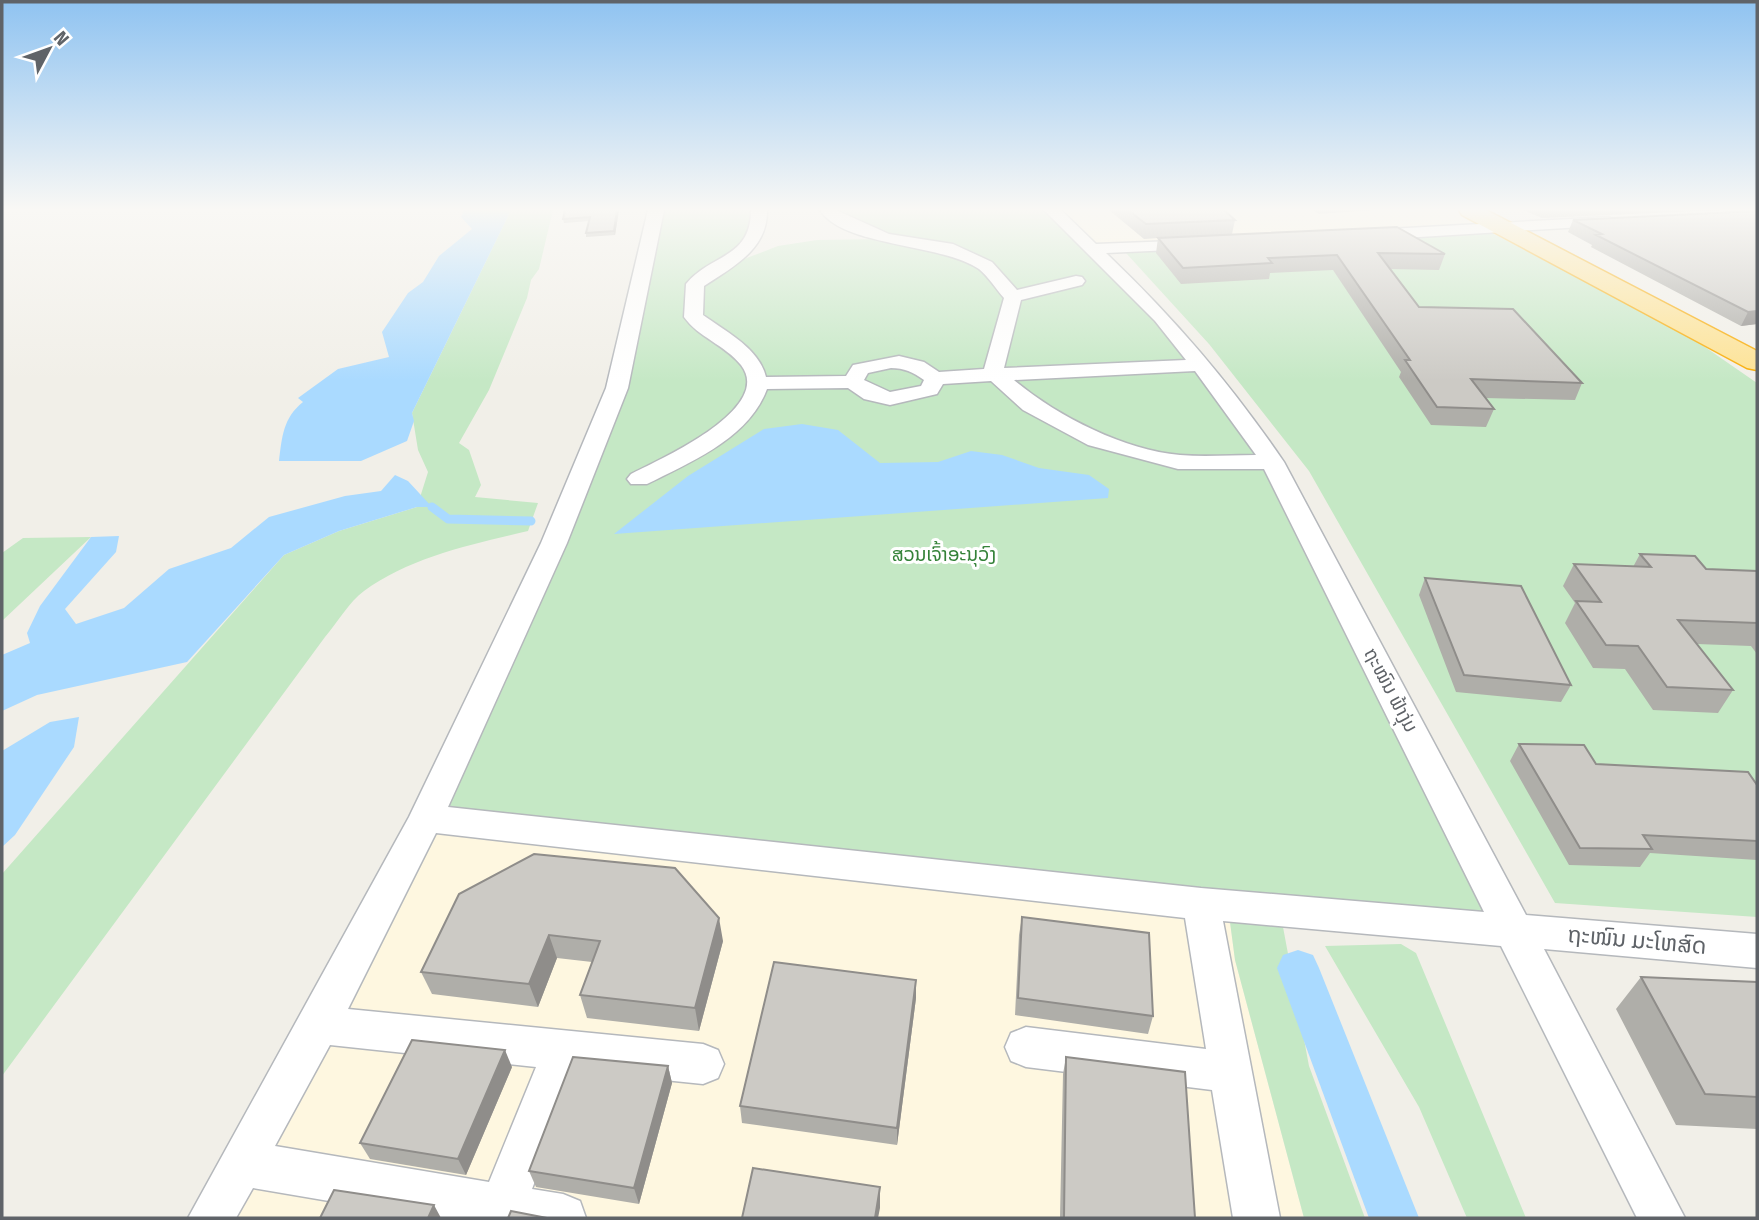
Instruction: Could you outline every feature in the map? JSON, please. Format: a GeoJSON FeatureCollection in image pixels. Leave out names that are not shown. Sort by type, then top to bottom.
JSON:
{"type":"FeatureCollection","features":[{"type":"Feature","properties":{"kind":"highway"},"geometry":{"type":"LineString","coordinates":[[1578,267],[1754,359]]}},
{"type":"Feature","properties":{"kind":"street"},"geometry":{"type":"LineString","coordinates":[[211,1218],[319,1025],[426,818],[554,543],[617,388],[644,267]]}},
{"type":"Feature","properties":{"kind":"street"},"geometry":{"type":"LineString","coordinates":[[639,479],[705,445],[734,423],[755,396],[758,383],[756,371],[741,354],[693,317],[695,284],[721,267]]}},
{"type":"Feature","properties":{"kind":"street"},"geometry":{"type":"LineString","coordinates":[[987,267],[1013,297]]}},
{"type":"Feature","properties":{"kind":"street"},"geometry":{"type":"LineString","coordinates":[[1013,297],[1070,276],[1082,267]]}},
{"type":"Feature","properties":{"kind":"street","name":"ຖະໝົນ ຟ້າງຸ່ມ"},"geometry":{"type":"LineString","coordinates":[[1113,267],[1162,317],[1241,415],[1272,462],[1516,929],[1662,1218]]}},
{"type":"Feature","properties":{"kind":"street"},"geometry":{"type":"LineString","coordinates":[[993,373],[1013,297]]}},
{"type":"Feature","properties":{"kind":"street"},"geometry":{"type":"LineString","coordinates":[[853,382],[860,369],[886,361],[916,364],[935,377],[1201,365]]}},
{"type":"Feature","properties":{"kind":"street"},"geometry":{"type":"LineString","coordinates":[[993,373],[1031,405],[1096,440],[1178,462],[1272,462]]}},
{"type":"Feature","properties":{"kind":"street"},"geometry":{"type":"LineString","coordinates":[[758,383],[853,382],[870,396],[902,399],[930,390],[935,377]]}},
{"type":"Feature","properties":{"kind":"street","name":"ຖະໜົນ ມະໂຫສົດ"},"geometry":{"type":"LineString","coordinates":[[426,818],[1201,904],[1757,951]]}},
{"type":"Feature","properties":{"kind":"street"},"geometry":{"type":"LineString","coordinates":[[1201,904],[1256,1218]]}},
{"type":"Feature","properties":{"kind":"street"},"geometry":{"type":"LineString","coordinates":[[319,1025],[703,1064]]}},
{"type":"Feature","properties":{"kind":"street"},"geometry":{"type":"LineString","coordinates":[[1026,1047],[1230,1072]]}},
{"type":"Feature","properties":{"kind":"street"},"geometry":{"type":"LineString","coordinates":[[500,1213],[564,1049]]}},
{"type":"Feature","properties":{"kind":"street"},"geometry":{"type":"LineString","coordinates":[[241,1163],[500,1213],[563,1218]]}},
{"type":"Feature","properties":{"kind":"shaded area"},"geometry":{"type":"Polygon","coordinates":[[[426,818],[1228,907],[1235,960],[1304,1218],[211,1218],[426,818]]]}},
{"type":"Feature","properties":{"kind":"green space"},"geometry":{"type":"Polygon","coordinates":[[[483,267],[539,267],[531,280],[527,298],[489,390],[459,443],[469,450],[481,485],[475,497],[538,503],[528,531],[443,553],[401,569],[364,591],[353,601],[2,1076],[2,874],[284,555],[339,531],[417,507],[428,472],[418,450],[412,413],[483,267]]]}},
{"type":"Feature","properties":{"kind":"green space","name":"ສວນເຈົ້າອະນຸວົງ"},"geometry":{"type":"Polygon","coordinates":[[[644,267],[1104,267],[1241,415],[1516,929],[1280,911],[1309,1066],[1365,1218],[1304,1218],[1235,960],[1228,907],[426,818],[617,388],[644,267]]]}},
{"type":"Feature","properties":{"kind":"green space"},"geometry":{"type":"Polygon","coordinates":[[[1139,267],[1557,267],[1689,336],[1757,383],[1757,917],[1555,903],[1309,471],[1209,344],[1139,267]]]}},
{"type":"Feature","properties":{"kind":"green space"},"geometry":{"type":"Polygon","coordinates":[[[91,537],[2,621],[2,553],[23,538],[91,537]]]}},
{"type":"Feature","properties":{"kind":"green space"},"geometry":{"type":"Polygon","coordinates":[[[1401,944],[1416,953],[1526,1218],[1467,1218],[1419,1107],[1325,946],[1401,944]]]}},
{"type":"Feature","properties":{"kind":"water"},"geometry":{"type":"Polygon","coordinates":[[[432,267],[483,267],[412,413],[414,421],[407,441],[361,461],[279,461],[287,421],[303,402],[298,398],[338,369],[389,357],[382,332],[408,293],[423,282],[432,267]]]}},
{"type":"Feature","properties":{"kind":"water"},"geometry":{"type":"Polygon","coordinates":[[[802,424],[838,430],[880,463],[938,462],[971,451],[1002,455],[1039,468],[1089,475],[1109,489],[1108,498],[614,534],[688,476],[764,429],[802,424]]]}},
{"type":"Feature","properties":{"kind":"water"},"geometry":{"type":"Polygon","coordinates":[[[395,475],[408,481],[432,507],[417,507],[339,531],[284,555],[187,662],[37,695],[2,711],[2,655],[30,643],[27,633],[40,606],[91,537],[119,536],[116,552],[65,609],[76,624],[124,608],[169,569],[231,548],[269,517],[345,496],[381,491],[395,475]]]}},
{"type":"Feature","properties":{"kind":"water"},"geometry":{"type":"Polygon","coordinates":[[[79,717],[74,747],[15,835],[2,847],[2,751],[50,722],[79,717]]]}},
{"type":"Feature","properties":{"kind":"building"},"geometry":{"type":"Polygon","coordinates":[[[1345,267],[1389,267],[1419,307],[1513,309],[1582,383],[1471,379],[1494,409],[1437,407],[1405,360],[1410,360],[1345,267]]]}},
{"type":"Feature","properties":{"kind":"building"},"geometry":{"type":"Polygon","coordinates":[[[1659,267],[1757,267],[1757,311],[1748,312],[1659,267]]]}},
{"type":"Feature","properties":{"kind":"building"},"geometry":{"type":"Polygon","coordinates":[[[1640,554],[1695,556],[1706,569],[1757,571],[1757,623],[1678,620],[1733,690],[1667,687],[1638,646],[1606,645],[1576,601],[1601,602],[1574,564],[1651,567],[1640,554]]]}},
{"type":"Feature","properties":{"kind":"building"},"geometry":{"type":"Polygon","coordinates":[[[1425,578],[1521,586],[1571,685],[1464,675],[1425,578]]]}},
{"type":"Feature","properties":{"kind":"building"},"geometry":{"type":"Polygon","coordinates":[[[1519,744],[1584,745],[1596,764],[1748,772],[1757,785],[1757,841],[1643,835],[1652,849],[1580,848],[1519,744]]]}},
{"type":"Feature","properties":{"kind":"building"},"geometry":{"type":"Polygon","coordinates":[[[534,854],[675,868],[719,918],[695,1008],[580,995],[600,941],[549,935],[529,984],[421,972],[459,894],[534,854]]]}},
{"type":"Feature","properties":{"kind":"building"},"geometry":{"type":"Polygon","coordinates":[[[1022,917],[1149,933],[1153,1016],[1018,998],[1022,917]]]}},
{"type":"Feature","properties":{"kind":"building"},"geometry":{"type":"Polygon","coordinates":[[[774,962],[916,980],[897,1128],[740,1106],[774,962]]]}},
{"type":"Feature","properties":{"kind":"building"},"geometry":{"type":"Polygon","coordinates":[[[1641,977],[1757,982],[1757,1097],[1705,1094],[1641,977]]]}},
{"type":"Feature","properties":{"kind":"building"},"geometry":{"type":"Polygon","coordinates":[[[412,1040],[505,1050],[458,1159],[360,1143],[412,1040]]]}},
{"type":"Feature","properties":{"kind":"building"},"geometry":{"type":"Polygon","coordinates":[[[573,1057],[668,1066],[634,1188],[529,1171],[573,1057]]]}},
{"type":"Feature","properties":{"kind":"building"},"geometry":{"type":"Polygon","coordinates":[[[1066,1057],[1185,1072],[1195,1218],[1064,1218],[1066,1057]]]}},
{"type":"Feature","properties":{"kind":"building"},"geometry":{"type":"Polygon","coordinates":[[[753,1168],[880,1187],[875,1218],[742,1218],[753,1168]]]}},
{"type":"Feature","properties":{"kind":"building"},"geometry":{"type":"Polygon","coordinates":[[[334,1190],[434,1205],[428,1218],[320,1218],[334,1190]]]}},
{"type":"Feature","properties":{"kind":"building"},"geometry":{"type":"Polygon","coordinates":[[[511,1211],[547,1218],[508,1218],[511,1211]]]}},
{"type":"Feature","properties":{"kind":"waterway"},"geometry":{"type":"LineString","coordinates":[[432,507],[448,519],[531,521]]}},
{"type":"Feature","properties":{"kind":"waterway"},"geometry":{"type":"LineString","coordinates":[[1298,968],[1394,1218]]}}]}
